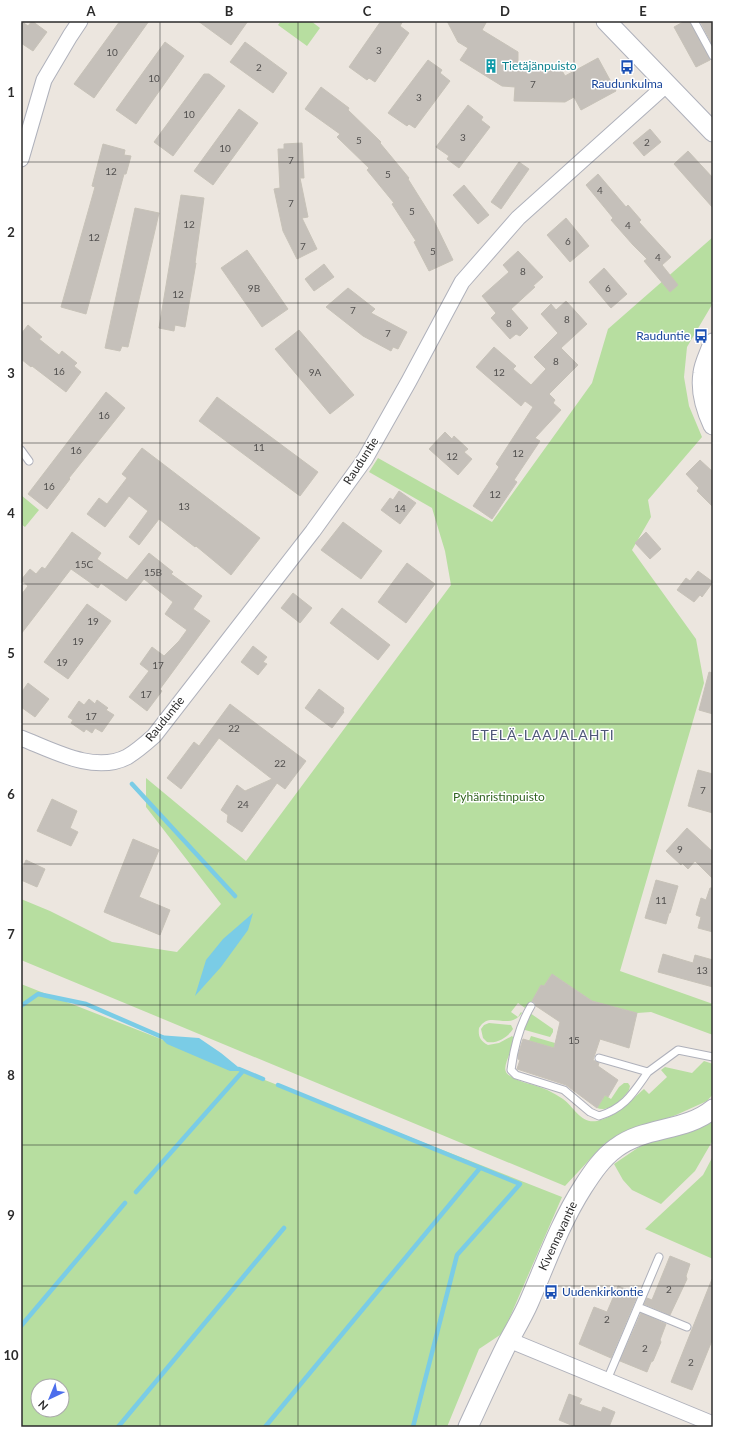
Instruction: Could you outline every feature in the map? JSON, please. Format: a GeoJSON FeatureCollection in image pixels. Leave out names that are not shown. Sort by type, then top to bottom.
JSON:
{"type":"FeatureCollection","features":[{"type":"Feature","properties":{"kind":"street"},"geometry":{"type":"LineString","coordinates":[[21,159],[44,80],[80,21]]}},
{"type":"Feature","properties":{"kind":"street"},"geometry":{"type":"LineString","coordinates":[[606,21],[666,85],[713,132]]}},
{"type":"Feature","properties":{"kind":"street","name":"Rauduntie"},"geometry":{"type":"LineString","coordinates":[[21,738],[72,757],[95,763],[117,761],[127,757],[141,748],[154,736],[313,531],[365,458],[409,381],[462,282],[518,218],[666,85]]}},
{"type":"Feature","properties":{"kind":"street"},"geometry":{"type":"LineString","coordinates":[[713,343],[703,373],[703,391],[707,410],[713,425]]}},
{"type":"Feature","properties":{"kind":"street","name":"Kivennavantie"},"geometry":{"type":"LineString","coordinates":[[468,1427],[529,1301],[562,1224],[591,1174],[616,1148],[637,1137],[690,1122],[713,1109]]}},
{"type":"Feature","properties":{"kind":"street"},"geometry":{"type":"LineString","coordinates":[[509,1340],[713,1424]]}},
{"type":"Feature","properties":{"kind":"lane"},"geometry":{"type":"LineString","coordinates":[[694,21],[713,56]]}},
{"type":"Feature","properties":{"kind":"lane"},"geometry":{"type":"LineString","coordinates":[[21,450],[29,461]]}},
{"type":"Feature","properties":{"kind":"lane"},"geometry":{"type":"LineString","coordinates":[[531,1006],[519,1030],[510,1070],[516,1075],[564,1090],[590,1112],[599,1116],[611,1112],[627,1101],[648,1072],[678,1050],[713,1057]]}},
{"type":"Feature","properties":{"kind":"lane"},"geometry":{"type":"LineString","coordinates":[[599,1058],[648,1072]]}},
{"type":"Feature","properties":{"kind":"lane"},"geometry":{"type":"LineString","coordinates":[[607,1380],[659,1257]]}},
{"type":"Feature","properties":{"kind":"lane"},"geometry":{"type":"LineString","coordinates":[[638,1306],[687,1327]]}},
{"type":"Feature","properties":{"kind":"green space"},"geometry":{"type":"Polygon","coordinates":[[[281,21],[311,21],[320,28],[307,46],[278,25],[281,21]]]}},
{"type":"Feature","properties":{"kind":"green space","name":"Pyhänristinpuisto"},"geometry":{"type":"Polygon","coordinates":[[[713,237],[713,303],[687,347],[684,377],[689,406],[702,437],[648,500],[651,517],[632,550],[696,639],[704,683],[620,971],[713,1004],[713,1035],[651,1012],[637,1013],[592,1001],[552,974],[544,986],[541,985],[531,1003],[525,1008],[518,1003],[511,1012],[518,1017],[511,1021],[488,1020],[479,1028],[480,1038],[488,1045],[499,1043],[512,1036],[512,1046],[505,1069],[507,1074],[516,1080],[543,1088],[555,1094],[567,1102],[586,1120],[597,1121],[610,1116],[617,1112],[644,1089],[649,1094],[667,1077],[661,1070],[665,1067],[692,1073],[704,1061],[713,1064],[713,1094],[707,1101],[604,1144],[565,1186],[21,960],[21,899],[50,911],[112,942],[177,952],[221,904],[146,807],[146,778],[246,861],[451,585],[445,551],[432,508],[369,472],[378,458],[492,522],[592,383],[608,329],[713,237]]]}},
{"type":"Feature","properties":{"kind":"green space"},"geometry":{"type":"Polygon","coordinates":[[[21,495],[39,510],[25,527],[21,524],[21,495]]]}},
{"type":"Feature","properties":{"kind":"green space"},"geometry":{"type":"Polygon","coordinates":[[[21,984],[562,1197],[503,1333],[479,1349],[447,1427],[21,1427],[21,984]]]}},
{"type":"Feature","properties":{"kind":"green space"},"geometry":{"type":"Polygon","coordinates":[[[530,1013],[553,1029],[550,1037],[525,1030],[525,1024],[530,1013]]]}},
{"type":"Feature","properties":{"kind":"green space"},"geometry":{"type":"Polygon","coordinates":[[[489,1023],[511,1025],[513,1029],[502,1039],[495,1042],[487,1042],[483,1038],[481,1029],[484,1025],[489,1023]]]}},
{"type":"Feature","properties":{"kind":"green space"},"geometry":{"type":"Polygon","coordinates":[[[531,1036],[555,1043],[554,1048],[529,1041],[531,1036]]]}},
{"type":"Feature","properties":{"kind":"green space"},"geometry":{"type":"Polygon","coordinates":[[[624,1083],[628,1083],[630,1086],[629,1090],[619,1101],[606,1109],[597,1108],[605,1095],[611,1099],[619,1087],[624,1083]]]}},
{"type":"Feature","properties":{"kind":"green space"},"geometry":{"type":"Polygon","coordinates":[[[708,1120],[713,1121],[713,1140],[695,1171],[661,1204],[632,1190],[623,1180],[614,1164],[639,1147],[674,1132],[708,1120]]]}},
{"type":"Feature","properties":{"kind":"green space"},"geometry":{"type":"Polygon","coordinates":[[[713,1156],[713,1259],[645,1229],[703,1175],[713,1156]]]}},
{"type":"Feature","properties":{"kind":"water"},"geometry":{"type":"Polygon","coordinates":[[[253,913],[248,930],[221,967],[195,996],[206,960],[223,939],[253,913]]]}},
{"type":"Feature","properties":{"kind":"water"},"geometry":{"type":"Polygon","coordinates":[[[158,1035],[199,1038],[221,1053],[243,1071],[230,1071],[167,1044],[158,1035]]]}},
{"type":"Feature","properties":{"kind":"building"},"geometry":{"type":"Polygon","coordinates":[[[21,21],[28,26],[32,21],[47,32],[33,51],[21,43],[21,21]]]}},
{"type":"Feature","properties":{"kind":"building"},"geometry":{"type":"Polygon","coordinates":[[[120,21],[149,21],[94,98],[74,84],[120,21]]]}},
{"type":"Feature","properties":{"kind":"building"},"geometry":{"type":"Polygon","coordinates":[[[198,21],[248,21],[231,45],[198,21]]]}},
{"type":"Feature","properties":{"kind":"building"},"geometry":{"type":"Polygon","coordinates":[[[381,21],[403,21],[400,26],[409,33],[375,82],[369,78],[367,80],[349,67],[381,21]]]}},
{"type":"Feature","properties":{"kind":"building","name":"Tietäjänpuisto"},"geometry":{"type":"Polygon","coordinates":[[[447,21],[487,21],[482,30],[518,52],[518,64],[559,65],[565,76],[598,58],[616,91],[581,110],[574,97],[565,102],[514,101],[515,87],[502,86],[460,60],[468,48],[458,42],[447,21]]]}},
{"type":"Feature","properties":{"kind":"building"},"geometry":{"type":"Polygon","coordinates":[[[685,21],[689,21],[710,60],[696,67],[674,27],[685,21]]]}},
{"type":"Feature","properties":{"kind":"building"},"geometry":{"type":"Polygon","coordinates":[[[700,21],[713,21],[713,46],[700,21]]]}},
{"type":"Feature","properties":{"kind":"building"},"geometry":{"type":"Polygon","coordinates":[[[165,42],[184,56],[136,124],[116,110],[165,42]]]}},
{"type":"Feature","properties":{"kind":"building"},"geometry":{"type":"Polygon","coordinates":[[[245,42],[287,73],[273,93],[230,62],[245,42]]]}},
{"type":"Feature","properties":{"kind":"building"},"geometry":{"type":"Polygon","coordinates":[[[428,60],[442,70],[440,73],[450,81],[415,128],[409,124],[407,126],[388,113],[428,60]]]}},
{"type":"Feature","properties":{"kind":"building"},"geometry":{"type":"Polygon","coordinates":[[[204,74],[209,74],[225,86],[173,156],[154,142],[204,74]]]}},
{"type":"Feature","properties":{"kind":"building"},"geometry":{"type":"Polygon","coordinates":[[[321,87],[349,108],[348,110],[381,142],[380,143],[409,178],[408,179],[433,219],[453,260],[429,271],[414,242],[416,241],[392,204],[394,203],[367,170],[369,168],[337,137],[340,134],[305,109],[321,87]]]}},
{"type":"Feature","properties":{"kind":"building"},"geometry":{"type":"Polygon","coordinates":[[[468,105],[483,117],[481,120],[490,127],[459,168],[447,159],[449,156],[436,147],[468,105]]]}},
{"type":"Feature","properties":{"kind":"building"},"geometry":{"type":"Polygon","coordinates":[[[239,109],[258,123],[213,185],[194,171],[239,109]]]}},
{"type":"Feature","properties":{"kind":"building"},"geometry":{"type":"Polygon","coordinates":[[[650,129],[661,142],[644,156],[633,143],[650,129]]]}},
{"type":"Feature","properties":{"kind":"building"},"geometry":{"type":"Polygon","coordinates":[[[302,143],[304,178],[300,178],[308,217],[302,218],[317,249],[297,259],[283,231],[274,189],[280,188],[278,149],[284,149],[284,144],[302,143]]]}},
{"type":"Feature","properties":{"kind":"building"},"geometry":{"type":"Polygon","coordinates":[[[103,144],[125,150],[124,155],[131,156],[126,174],[124,174],[86,314],[61,307],[95,187],[92,186],[103,144]]]}},
{"type":"Feature","properties":{"kind":"building"},"geometry":{"type":"Polygon","coordinates":[[[688,151],[713,178],[713,208],[674,164],[688,151]]]}},
{"type":"Feature","properties":{"kind":"building"},"geometry":{"type":"Polygon","coordinates":[[[519,162],[529,169],[501,209],[491,202],[519,162]]]}},
{"type":"Feature","properties":{"kind":"building"},"geometry":{"type":"Polygon","coordinates":[[[598,174],[626,207],[628,205],[641,220],[639,222],[671,257],[662,265],[678,285],[670,292],[644,261],[647,259],[611,220],[613,218],[586,185],[598,174]]]}},
{"type":"Feature","properties":{"kind":"building"},"geometry":{"type":"Polygon","coordinates":[[[464,185],[489,215],[478,224],[453,195],[464,185]]]}},
{"type":"Feature","properties":{"kind":"building"},"geometry":{"type":"Polygon","coordinates":[[[181,195],[204,198],[196,263],[185,327],[175,325],[174,331],[159,328],[181,195]]]}},
{"type":"Feature","properties":{"kind":"building"},"geometry":{"type":"Polygon","coordinates":[[[135,208],[159,213],[128,347],[122,346],[120,351],[105,348],[135,208]]]}},
{"type":"Feature","properties":{"kind":"building"},"geometry":{"type":"Polygon","coordinates":[[[566,218],[589,246],[570,262],[547,235],[566,218]]]}},
{"type":"Feature","properties":{"kind":"building"},"geometry":{"type":"Polygon","coordinates":[[[247,250],[288,309],[262,327],[221,268],[247,250]]]}},
{"type":"Feature","properties":{"kind":"building"},"geometry":{"type":"Polygon","coordinates":[[[518,251],[543,277],[533,286],[535,287],[511,309],[528,328],[520,336],[516,334],[510,339],[491,318],[496,313],[482,296],[509,272],[503,265],[518,251]]]}},
{"type":"Feature","properties":{"kind":"building"},"geometry":{"type":"Polygon","coordinates":[[[324,264],[334,277],[314,291],[305,279],[324,264]]]}},
{"type":"Feature","properties":{"kind":"building"},"geometry":{"type":"Polygon","coordinates":[[[604,268],[627,294],[611,308],[589,282],[604,268]]]}},
{"type":"Feature","properties":{"kind":"building"},"geometry":{"type":"Polygon","coordinates":[[[348,288],[375,309],[371,313],[407,332],[398,349],[393,347],[391,351],[363,336],[326,307],[348,288]]]}},
{"type":"Feature","properties":{"kind":"building"},"geometry":{"type":"Polygon","coordinates":[[[566,301],[587,324],[561,348],[578,365],[549,394],[555,400],[553,403],[561,410],[535,438],[540,441],[514,480],[517,482],[492,519],[473,506],[499,467],[496,464],[533,407],[525,401],[521,406],[476,367],[494,347],[516,366],[513,369],[531,385],[546,369],[534,357],[558,333],[541,314],[551,304],[556,310],[566,301]]]}},
{"type":"Feature","properties":{"kind":"building"},"geometry":{"type":"Polygon","coordinates":[[[28,325],[42,337],[39,339],[59,355],[62,351],[77,363],[74,366],[81,372],[66,392],[21,359],[21,334],[28,325]]]}},
{"type":"Feature","properties":{"kind":"building"},"geometry":{"type":"Polygon","coordinates":[[[299,330],[354,395],[330,414],[275,349],[299,330]]]}},
{"type":"Feature","properties":{"kind":"building"},"geometry":{"type":"Polygon","coordinates":[[[106,392],[125,408],[69,478],[70,479],[47,509],[28,494],[106,392]]]}},
{"type":"Feature","properties":{"kind":"building"},"geometry":{"type":"Polygon","coordinates":[[[217,397],[318,472],[300,496],[199,421],[217,397]]]}},
{"type":"Feature","properties":{"kind":"building"},"geometry":{"type":"Polygon","coordinates":[[[445,432],[452,439],[454,436],[468,449],[464,452],[472,459],[458,475],[429,449],[445,432]]]}},
{"type":"Feature","properties":{"kind":"building"},"geometry":{"type":"Polygon","coordinates":[[[142,448],[260,538],[231,575],[196,546],[195,547],[159,519],[139,545],[129,537],[148,511],[129,496],[105,527],[87,514],[99,498],[107,504],[127,478],[122,474],[142,448]]]}},
{"type":"Feature","properties":{"kind":"building"},"geometry":{"type":"Polygon","coordinates":[[[700,460],[713,472],[713,507],[697,491],[699,488],[686,474],[700,460]]]}},
{"type":"Feature","properties":{"kind":"building"},"geometry":{"type":"Polygon","coordinates":[[[399,491],[416,503],[400,524],[381,510],[390,498],[393,500],[399,491]]]}},
{"type":"Feature","properties":{"kind":"building"},"geometry":{"type":"Polygon","coordinates":[[[343,522],[382,551],[361,579],[321,550],[343,522]]]}},
{"type":"Feature","properties":{"kind":"building"},"geometry":{"type":"Polygon","coordinates":[[[72,532],[101,553],[97,559],[127,580],[149,553],[173,572],[171,574],[202,596],[193,609],[210,621],[160,689],[162,691],[147,711],[129,697],[149,671],[140,664],[152,647],[164,656],[179,641],[187,630],[165,614],[173,602],[144,579],[126,601],[101,583],[98,588],[71,569],[21,634],[21,595],[28,586],[21,580],[30,569],[36,574],[42,567],[45,569],[72,532]]]}},
{"type":"Feature","properties":{"kind":"building"},"geometry":{"type":"Polygon","coordinates":[[[646,532],[661,549],[650,559],[635,543],[646,532]]]}},
{"type":"Feature","properties":{"kind":"building"},"geometry":{"type":"Polygon","coordinates":[[[407,563],[435,584],[406,623],[378,602],[407,563]]]}},
{"type":"Feature","properties":{"kind":"building"},"geometry":{"type":"Polygon","coordinates":[[[698,571],[713,582],[702,597],[700,595],[694,602],[677,590],[686,578],[690,581],[698,571]]]}},
{"type":"Feature","properties":{"kind":"building"},"geometry":{"type":"Polygon","coordinates":[[[293,593],[312,608],[300,623],[281,608],[293,593]]]}},
{"type":"Feature","properties":{"kind":"building"},"geometry":{"type":"Polygon","coordinates":[[[87,604],[111,621],[68,679],[44,662],[87,604]]]}},
{"type":"Feature","properties":{"kind":"building"},"geometry":{"type":"Polygon","coordinates":[[[342,608],[390,645],[378,660],[330,623],[342,608]]]}},
{"type":"Feature","properties":{"kind":"building"},"geometry":{"type":"Polygon","coordinates":[[[253,646],[267,657],[263,662],[267,664],[258,675],[241,662],[253,646]]]}},
{"type":"Feature","properties":{"kind":"building"},"geometry":{"type":"Polygon","coordinates":[[[709,672],[713,673],[713,714],[699,710],[709,672]]]}},
{"type":"Feature","properties":{"kind":"building"},"geometry":{"type":"Polygon","coordinates":[[[28,683],[49,699],[35,717],[21,707],[21,693],[28,683]]]}},
{"type":"Feature","properties":{"kind":"building"},"geometry":{"type":"Polygon","coordinates":[[[319,689],[344,708],[344,712],[332,728],[305,708],[319,689]]]}},
{"type":"Feature","properties":{"kind":"building"},"geometry":{"type":"Polygon","coordinates":[[[89,699],[95,704],[97,700],[108,708],[106,710],[114,715],[102,732],[95,728],[92,733],[86,729],[84,732],[71,723],[73,720],[68,717],[79,701],[84,705],[89,699]]]}},
{"type":"Feature","properties":{"kind":"building"},"geometry":{"type":"Polygon","coordinates":[[[230,704],[306,761],[285,789],[277,783],[242,832],[227,822],[228,815],[221,810],[237,785],[245,791],[272,779],[219,738],[181,789],[167,778],[194,742],[199,746],[230,704]]]}},
{"type":"Feature","properties":{"kind":"building"},"geometry":{"type":"Polygon","coordinates":[[[698,770],[713,774],[713,813],[688,806],[698,770]]]}},
{"type":"Feature","properties":{"kind":"building"},"geometry":{"type":"Polygon","coordinates":[[[52,799],[77,811],[70,828],[78,832],[71,846],[37,831],[52,799]]]}},
{"type":"Feature","properties":{"kind":"building"},"geometry":{"type":"Polygon","coordinates":[[[687,828],[713,852],[713,879],[695,861],[688,869],[682,863],[681,865],[666,851],[687,828]]]}},
{"type":"Feature","properties":{"kind":"building"},"geometry":{"type":"Polygon","coordinates":[[[133,839],[159,850],[139,897],[170,910],[160,935],[104,912],[133,839]]]}},
{"type":"Feature","properties":{"kind":"building"},"geometry":{"type":"Polygon","coordinates":[[[26,860],[45,869],[37,887],[21,880],[21,872],[26,860]]]}},
{"type":"Feature","properties":{"kind":"building"},"geometry":{"type":"Polygon","coordinates":[[[656,880],[678,886],[666,924],[645,918],[656,880]]]}},
{"type":"Feature","properties":{"kind":"building"},"geometry":{"type":"Polygon","coordinates":[[[710,888],[713,888],[713,932],[698,928],[701,917],[696,915],[701,898],[706,900],[710,888]]]}},
{"type":"Feature","properties":{"kind":"building"},"geometry":{"type":"Polygon","coordinates":[[[663,954],[693,963],[695,955],[713,960],[713,987],[658,972],[663,954]]]}},
{"type":"Feature","properties":{"kind":"building"},"geometry":{"type":"Polygon","coordinates":[[[552,974],[592,1001],[637,1013],[629,1048],[600,1039],[593,1060],[599,1063],[598,1066],[618,1080],[608,1097],[605,1095],[597,1108],[566,1085],[517,1069],[520,1060],[518,1059],[518,1055],[523,1039],[554,1048],[560,1022],[536,1006],[532,1001],[541,985],[544,986],[552,974]]]}},
{"type":"Feature","properties":{"kind":"building"},"geometry":{"type":"Polygon","coordinates":[[[670,1256],[690,1264],[686,1276],[687,1279],[670,1315],[644,1304],[647,1298],[652,1300],[670,1256]]]}},
{"type":"Feature","properties":{"kind":"building"},"geometry":{"type":"Polygon","coordinates":[[[712,1279],[713,1338],[692,1390],[671,1382],[712,1279]]]}},
{"type":"Feature","properties":{"kind":"building"},"geometry":{"type":"Polygon","coordinates":[[[618,1286],[638,1294],[611,1358],[579,1344],[594,1307],[607,1312],[618,1286]]]}},
{"type":"Feature","properties":{"kind":"building"},"geometry":{"type":"Polygon","coordinates":[[[641,1313],[666,1324],[660,1340],[661,1342],[647,1372],[620,1361],[641,1313]]]}},
{"type":"Feature","properties":{"kind":"building"},"geometry":{"type":"Polygon","coordinates":[[[569,1394],[582,1399],[579,1404],[601,1412],[603,1407],[615,1412],[609,1427],[576,1427],[559,1420],[569,1394]]]}},
{"type":"Feature","properties":{"kind":"waterway"},"geometry":{"type":"LineString","coordinates":[[132,784],[235,896]]}},
{"type":"Feature","properties":{"kind":"waterway"},"geometry":{"type":"LineString","coordinates":[[21,1006],[38,994],[86,1004],[162,1037]]}},
{"type":"Feature","properties":{"kind":"waterway"},"geometry":{"type":"LineString","coordinates":[[239,1069],[263,1079]]}},
{"type":"Feature","properties":{"kind":"waterway"},"geometry":{"type":"LineString","coordinates":[[136,1192],[243,1071]]}},
{"type":"Feature","properties":{"kind":"waterway"},"geometry":{"type":"LineString","coordinates":[[278,1085],[520,1184],[457,1255],[413,1427]]}},
{"type":"Feature","properties":{"kind":"waterway"},"geometry":{"type":"LineString","coordinates":[[265,1427],[480,1168]]}},
{"type":"Feature","properties":{"kind":"waterway"},"geometry":{"type":"LineString","coordinates":[[21,1326],[125,1203]]}},
{"type":"Feature","properties":{"kind":"waterway"},"geometry":{"type":"LineString","coordinates":[[118,1427],[284,1228]]}},
{"type":"Feature","properties":{"kind":"place","name":"Tietäjänpuisto"},"geometry":{"type":"Point","coordinates":[491,66]}},
{"type":"Feature","properties":{"kind":"place","name":"Raudunkulma"},"geometry":{"type":"Point","coordinates":[627,67]}},
{"type":"Feature","properties":{"kind":"place","name":"Rauduntie"},"geometry":{"type":"Point","coordinates":[701,336]}},
{"type":"Feature","properties":{"kind":"place","name":"Uudenkirkontie"},"geometry":{"type":"Point","coordinates":[551,1292]}},
{"type":"Feature","properties":{"kind":"district","name":"ETELÄ-LAAJALAHTI"},"geometry":{"type":"Point","coordinates":[543,735]}}]}
